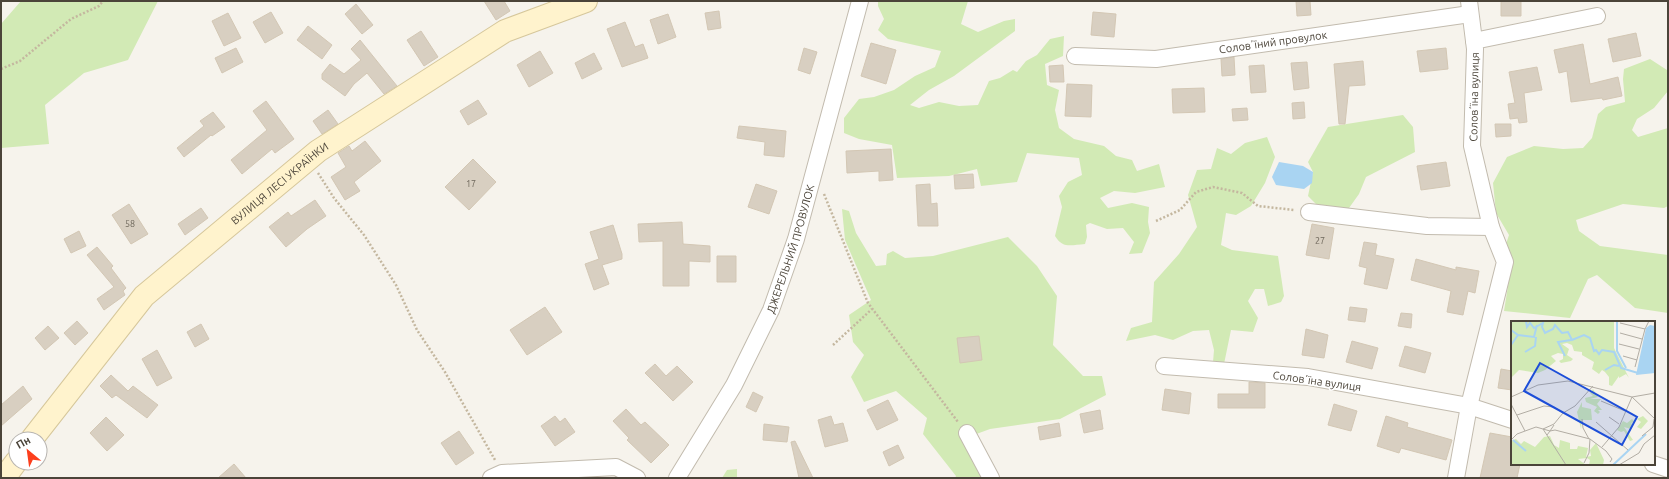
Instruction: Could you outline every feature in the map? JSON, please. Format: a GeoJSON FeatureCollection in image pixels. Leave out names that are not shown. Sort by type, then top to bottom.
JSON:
{"type":"FeatureCollection","features":[{"type":"Feature","properties":{"kind":"street","name":"ВУЛИЦЯ ЛЕСІ УКРАЇНКИ"},"geometry":{"type":"LineString","coordinates":[[38,431],[144,296],[318,151],[505,31],[586,1]]}},
{"type":"Feature","properties":{"kind":"street","name":"ДЖЕРЕЛЬНИЙ ПРОВУЛОК"},"geometry":{"type":"LineString","coordinates":[[677,478],[734,385],[771,310],[796,238],[860,1]]}},
{"type":"Feature","properties":{"kind":"street","name":"Соловʼїна вулиця"},"geometry":{"type":"LineString","coordinates":[[1456,478],[1469,406],[1505,262],[1492,227],[1472,146],[1475,49],[1470,8]]}},
{"type":"Feature","properties":{"kind":"street","name":"Соловʼїний провулок"},"geometry":{"type":"LineString","coordinates":[[1075,56],[1156,59],[1470,8]]}},
{"type":"Feature","properties":{"kind":"street"},"geometry":{"type":"LineString","coordinates":[[1474,41],[1597,16]]}},
{"type":"Feature","properties":{"kind":"street"},"geometry":{"type":"LineString","coordinates":[[1309,212],[1427,226],[1492,227]]}},
{"type":"Feature","properties":{"kind":"street","name":"Соловʼїна вулиця"},"geometry":{"type":"LineString","coordinates":[[1164,366],[1308,377],[1469,406]]}},
{"type":"Feature","properties":{"kind":"street"},"geometry":{"type":"LineString","coordinates":[[1469,406],[1511,420]]}},
{"type":"Feature","properties":{"kind":"street"},"geometry":{"type":"LineString","coordinates":[[967,434],[991,478]]}},
{"type":"Feature","properties":{"kind":"street"},"geometry":{"type":"LineString","coordinates":[[1655,465],[1668,469]]}},
{"type":"Feature","properties":{"kind":"street"},"geometry":{"type":"LineString","coordinates":[[496,475],[616,467],[637,478]]}},
{"type":"Feature","properties":{"kind":"path"},"geometry":{"type":"LineString","coordinates":[[1,69],[20,61],[71,19],[99,6],[103,1]]}},
{"type":"Feature","properties":{"kind":"path"},"geometry":{"type":"LineString","coordinates":[[309,159],[334,198],[364,236],[396,285],[417,330],[445,372],[496,475]]}},
{"type":"Feature","properties":{"kind":"path"},"geometry":{"type":"LineString","coordinates":[[815,170],[868,303],[967,434]]}},
{"type":"Feature","properties":{"kind":"path"},"geometry":{"type":"LineString","coordinates":[[1156,221],[1180,210],[1196,192],[1213,187],[1242,193],[1258,206],[1309,212]]}},
{"type":"Feature","properties":{"kind":"path"},"geometry":{"type":"LineString","coordinates":[[833,345],[872,309]]}},
{"type":"Feature","properties":{"kind":"green space"},"geometry":{"type":"Polygon","coordinates":[[[21,1],[158,1],[128,60],[84,73],[45,105],[49,144],[1,148],[1,24],[21,1]]]}},
{"type":"Feature","properties":{"kind":"green space"},"geometry":{"type":"Polygon","coordinates":[[[878,1],[968,1],[961,24],[978,32],[1004,21],[1015,19],[1015,31],[954,76],[929,90],[910,105],[919,108],[939,102],[959,106],[978,105],[989,81],[1000,78],[1013,70],[1017,72],[1026,61],[1037,55],[1050,39],[1064,36],[1063,56],[1045,64],[1047,85],[1059,90],[1055,110],[1059,128],[1074,139],[1104,146],[1116,156],[1132,160],[1137,171],[1159,164],[1165,187],[1135,193],[1114,191],[1100,198],[1108,208],[1132,203],[1149,207],[1148,222],[1150,233],[1142,253],[1129,254],[1134,242],[1123,228],[1107,229],[1090,223],[1086,225],[1087,237],[1085,244],[1064,245],[1055,236],[1062,207],[1059,196],[1068,182],[1082,175],[1079,158],[1027,153],[1017,182],[981,186],[977,169],[949,176],[897,178],[892,145],[859,139],[844,133],[844,118],[859,99],[874,97],[894,90],[915,76],[935,67],[941,51],[888,39],[878,30],[884,19],[878,6],[878,1]]]}},
{"type":"Feature","properties":{"kind":"green space"},"geometry":{"type":"Polygon","coordinates":[[[1650,59],[1667,70],[1668,91],[1654,108],[1637,119],[1632,130],[1638,137],[1668,128],[1668,206],[1664,208],[1623,204],[1576,220],[1579,231],[1600,246],[1668,255],[1668,313],[1635,308],[1597,275],[1588,279],[1570,318],[1504,311],[1512,261],[1506,244],[1509,235],[1496,213],[1493,183],[1507,157],[1534,146],[1563,149],[1583,148],[1592,138],[1598,114],[1606,107],[1625,102],[1623,79],[1624,69],[1650,59]]]}},
{"type":"Feature","properties":{"kind":"green space"},"geometry":{"type":"Polygon","coordinates":[[[1403,115],[1413,127],[1415,152],[1366,177],[1359,194],[1344,215],[1317,205],[1308,196],[1313,172],[1308,162],[1328,127],[1403,115]]]}},
{"type":"Feature","properties":{"kind":"green space"},"geometry":{"type":"Polygon","coordinates":[[[1267,137],[1275,157],[1265,183],[1251,206],[1236,215],[1226,213],[1221,245],[1232,250],[1278,256],[1284,296],[1281,302],[1268,306],[1264,289],[1255,289],[1248,301],[1258,318],[1253,332],[1231,330],[1224,364],[1213,362],[1214,350],[1209,330],[1193,331],[1173,340],[1155,335],[1126,341],[1131,328],[1152,322],[1154,282],[1179,254],[1197,227],[1188,195],[1197,170],[1211,169],[1217,148],[1231,154],[1245,143],[1267,137]]]}},
{"type":"Feature","properties":{"kind":"green space"},"geometry":{"type":"Polygon","coordinates":[[[842,209],[849,211],[856,233],[876,266],[886,265],[887,254],[893,251],[905,258],[933,256],[1008,237],[1037,266],[1057,296],[1053,345],[1083,376],[1102,376],[1106,395],[1060,419],[990,429],[971,436],[986,478],[955,478],[956,476],[923,434],[927,418],[896,391],[864,402],[851,377],[864,355],[853,342],[849,315],[871,300],[845,240],[842,209]]]}},
{"type":"Feature","properties":{"kind":"green space"},"geometry":{"type":"Polygon","coordinates":[[[737,469],[737,478],[722,478],[727,470],[737,469]]]}},
{"type":"Feature","properties":{"kind":"water"},"geometry":{"type":"Polygon","coordinates":[[[1279,162],[1303,166],[1313,172],[1312,183],[1304,189],[1276,185],[1272,177],[1279,162]]]}},
{"type":"Feature","properties":{"kind":"building"},"geometry":{"type":"Polygon","coordinates":[[[484,1],[504,1],[510,11],[496,20],[484,1]]]}},
{"type":"Feature","properties":{"kind":"building"},"geometry":{"type":"Polygon","coordinates":[[[1296,1],[1310,1],[1311,15],[1297,16],[1296,1]]]}},
{"type":"Feature","properties":{"kind":"building"},"geometry":{"type":"Polygon","coordinates":[[[1501,1],[1521,1],[1521,16],[1501,16],[1501,1]]]}},
{"type":"Feature","properties":{"kind":"building"},"geometry":{"type":"Polygon","coordinates":[[[356,4],[373,25],[362,34],[345,14],[356,4]]]}},
{"type":"Feature","properties":{"kind":"building"},"geometry":{"type":"Polygon","coordinates":[[[719,11],[721,28],[708,30],[705,13],[719,11]]]}},
{"type":"Feature","properties":{"kind":"building"},"geometry":{"type":"Polygon","coordinates":[[[271,12],[283,33],[265,43],[253,22],[271,12]]]}},
{"type":"Feature","properties":{"kind":"building"},"geometry":{"type":"Polygon","coordinates":[[[1093,12],[1116,14],[1114,37],[1091,35],[1093,12]]]}},
{"type":"Feature","properties":{"kind":"building"},"geometry":{"type":"Polygon","coordinates":[[[228,13],[241,38],[224,46],[212,21],[228,13]]]}},
{"type":"Feature","properties":{"kind":"building"},"geometry":{"type":"Polygon","coordinates":[[[668,14],[676,37],[658,44],[650,20],[668,14]]]}},
{"type":"Feature","properties":{"kind":"building"},"geometry":{"type":"Polygon","coordinates":[[[625,22],[635,47],[643,44],[648,58],[622,67],[607,29],[625,22]]]}},
{"type":"Feature","properties":{"kind":"building"},"geometry":{"type":"Polygon","coordinates":[[[308,26],[332,45],[322,59],[297,40],[308,26]]]}},
{"type":"Feature","properties":{"kind":"building"},"geometry":{"type":"Polygon","coordinates":[[[421,31],[438,57],[424,66],[407,40],[421,31]]]}},
{"type":"Feature","properties":{"kind":"building"},"geometry":{"type":"Polygon","coordinates":[[[1636,33],[1641,56],[1613,62],[1608,39],[1636,33]]]}},
{"type":"Feature","properties":{"kind":"building"},"geometry":{"type":"Polygon","coordinates":[[[360,40],[397,86],[384,94],[367,73],[354,84],[345,96],[322,79],[322,74],[330,64],[344,74],[361,60],[351,49],[360,40]]]}},
{"type":"Feature","properties":{"kind":"building"},"geometry":{"type":"Polygon","coordinates":[[[871,43],[896,50],[886,84],[861,76],[871,43]]]}},
{"type":"Feature","properties":{"kind":"building"},"geometry":{"type":"Polygon","coordinates":[[[1583,44],[1590,84],[1618,77],[1622,96],[1603,100],[1602,98],[1571,102],[1567,71],[1559,73],[1554,50],[1583,44]]]}},
{"type":"Feature","properties":{"kind":"building"},"geometry":{"type":"Polygon","coordinates":[[[236,48],[243,62],[222,73],[215,58],[236,48]]]}},
{"type":"Feature","properties":{"kind":"building"},"geometry":{"type":"Polygon","coordinates":[[[804,48],[817,52],[810,74],[798,70],[804,48]]]}},
{"type":"Feature","properties":{"kind":"building"},"geometry":{"type":"Polygon","coordinates":[[[1446,48],[1448,69],[1420,72],[1417,51],[1446,48]]]}},
{"type":"Feature","properties":{"kind":"building"},"geometry":{"type":"Polygon","coordinates":[[[540,51],[553,73],[529,87],[517,65],[540,51]]]}},
{"type":"Feature","properties":{"kind":"building"},"geometry":{"type":"Polygon","coordinates":[[[594,53],[602,69],[582,79],[575,63],[594,53]]]}},
{"type":"Feature","properties":{"kind":"building"},"geometry":{"type":"Polygon","coordinates":[[[1234,57],[1235,75],[1222,76],[1221,59],[1234,57]]]}},
{"type":"Feature","properties":{"kind":"building"},"geometry":{"type":"Polygon","coordinates":[[[1363,61],[1365,85],[1349,86],[1345,124],[1339,124],[1334,64],[1363,61]]]}},
{"type":"Feature","properties":{"kind":"building"},"geometry":{"type":"Polygon","coordinates":[[[1307,62],[1309,88],[1294,90],[1291,63],[1307,62]]]}},
{"type":"Feature","properties":{"kind":"building"},"geometry":{"type":"Polygon","coordinates":[[[1063,65],[1064,82],[1050,82],[1049,66],[1063,65]]]}},
{"type":"Feature","properties":{"kind":"building"},"geometry":{"type":"Polygon","coordinates":[[[1264,65],[1266,92],[1251,93],[1249,66],[1264,65]]]}},
{"type":"Feature","properties":{"kind":"building"},"geometry":{"type":"Polygon","coordinates":[[[1537,67],[1542,90],[1524,93],[1527,122],[1519,123],[1518,118],[1510,119],[1508,104],[1515,103],[1509,72],[1537,67]]]}},
{"type":"Feature","properties":{"kind":"building"},"geometry":{"type":"Polygon","coordinates":[[[1067,84],[1092,85],[1091,117],[1065,116],[1067,84]]]}},
{"type":"Feature","properties":{"kind":"building"},"geometry":{"type":"Polygon","coordinates":[[[1204,88],[1205,112],[1173,113],[1172,89],[1204,88]]]}},
{"type":"Feature","properties":{"kind":"building"},"geometry":{"type":"Polygon","coordinates":[[[478,100],[487,114],[468,125],[460,111],[478,100]]]}},
{"type":"Feature","properties":{"kind":"building"},"geometry":{"type":"Polygon","coordinates":[[[266,101],[294,139],[275,153],[272,149],[242,174],[231,160],[267,130],[253,111],[266,101]]]}},
{"type":"Feature","properties":{"kind":"building"},"geometry":{"type":"Polygon","coordinates":[[[1304,102],[1305,118],[1293,119],[1292,103],[1304,102]]]}},
{"type":"Feature","properties":{"kind":"building"},"geometry":{"type":"Polygon","coordinates":[[[1247,108],[1248,120],[1233,121],[1232,109],[1247,108]]]}},
{"type":"Feature","properties":{"kind":"building"},"geometry":{"type":"Polygon","coordinates":[[[328,110],[338,124],[322,134],[313,121],[328,110]]]}},
{"type":"Feature","properties":{"kind":"building"},"geometry":{"type":"Polygon","coordinates":[[[213,112],[225,127],[212,136],[211,135],[184,157],[177,148],[204,126],[200,121],[213,112]]]}},
{"type":"Feature","properties":{"kind":"building"},"geometry":{"type":"Polygon","coordinates":[[[1495,124],[1511,124],[1511,136],[1496,137],[1495,124]]]}},
{"type":"Feature","properties":{"kind":"building"},"geometry":{"type":"Polygon","coordinates":[[[739,126],[786,131],[784,157],[764,155],[765,142],[737,138],[739,126]]]}},
{"type":"Feature","properties":{"kind":"building"},"geometry":{"type":"Polygon","coordinates":[[[365,141],[381,161],[354,182],[360,191],[345,200],[331,177],[346,167],[338,153],[349,146],[352,151],[365,141]]]}},
{"type":"Feature","properties":{"kind":"building"},"geometry":{"type":"Polygon","coordinates":[[[891,149],[893,180],[879,181],[879,171],[847,173],[846,151],[891,149]]]}},
{"type":"Feature","properties":{"kind":"building"},"geometry":{"type":"Polygon","coordinates":[[[473,159],[496,182],[469,210],[445,187],[473,159]]]}},
{"type":"Feature","properties":{"kind":"building"},"geometry":{"type":"Polygon","coordinates":[[[1446,162],[1450,186],[1421,190],[1417,166],[1446,162]]]}},
{"type":"Feature","properties":{"kind":"building"},"geometry":{"type":"Polygon","coordinates":[[[973,174],[974,188],[955,189],[954,175],[973,174]]]}},
{"type":"Feature","properties":{"kind":"building"},"geometry":{"type":"Polygon","coordinates":[[[756,184],[777,191],[769,214],[748,207],[756,184]]]}},
{"type":"Feature","properties":{"kind":"building"},"geometry":{"type":"Polygon","coordinates":[[[930,184],[931,204],[937,203],[938,226],[918,226],[916,185],[930,184]]]}},
{"type":"Feature","properties":{"kind":"building"},"geometry":{"type":"Polygon","coordinates":[[[315,200],[326,216],[307,229],[286,247],[269,227],[288,212],[291,216],[315,200]]]}},
{"type":"Feature","properties":{"kind":"building"},"geometry":{"type":"Polygon","coordinates":[[[129,204],[148,234],[131,244],[112,215],[129,204]]]}},
{"type":"Feature","properties":{"kind":"building"},"geometry":{"type":"Polygon","coordinates":[[[201,208],[208,218],[185,235],[178,224],[201,208]]]}},
{"type":"Feature","properties":{"kind":"building"},"geometry":{"type":"Polygon","coordinates":[[[682,222],[683,244],[710,246],[710,262],[689,261],[689,286],[663,286],[663,241],[639,242],[638,224],[682,222]]]}},
{"type":"Feature","properties":{"kind":"building"},"geometry":{"type":"Polygon","coordinates":[[[1312,224],[1334,228],[1329,259],[1306,255],[1312,224]]]}},
{"type":"Feature","properties":{"kind":"building"},"geometry":{"type":"Polygon","coordinates":[[[613,225],[622,254],[622,259],[602,265],[609,284],[594,290],[585,264],[599,259],[590,232],[613,225]]]}},
{"type":"Feature","properties":{"kind":"building"},"geometry":{"type":"Polygon","coordinates":[[[79,231],[86,246],[71,253],[64,239],[79,231]]]}},
{"type":"Feature","properties":{"kind":"building"},"geometry":{"type":"Polygon","coordinates":[[[1364,242],[1377,244],[1375,255],[1394,259],[1387,289],[1364,284],[1367,268],[1359,266],[1364,242]]]}},
{"type":"Feature","properties":{"kind":"building"},"geometry":{"type":"Polygon","coordinates":[[[97,247],[113,266],[111,268],[126,288],[123,291],[125,295],[104,310],[97,299],[114,287],[87,255],[97,247]]]}},
{"type":"Feature","properties":{"kind":"building"},"geometry":{"type":"Polygon","coordinates":[[[717,256],[736,256],[736,282],[717,282],[717,256]]]}},
{"type":"Feature","properties":{"kind":"building"},"geometry":{"type":"Polygon","coordinates":[[[1416,259],[1456,270],[1456,267],[1479,271],[1475,293],[1468,291],[1463,315],[1447,312],[1451,291],[1411,280],[1416,259]]]}},
{"type":"Feature","properties":{"kind":"building"},"geometry":{"type":"Polygon","coordinates":[[[545,307],[562,332],[527,355],[510,330],[545,307]]]}},
{"type":"Feature","properties":{"kind":"building"},"geometry":{"type":"Polygon","coordinates":[[[1350,307],[1367,309],[1365,322],[1348,320],[1350,307]]]}},
{"type":"Feature","properties":{"kind":"building"},"geometry":{"type":"Polygon","coordinates":[[[1401,313],[1412,314],[1411,328],[1398,326],[1401,313]]]}},
{"type":"Feature","properties":{"kind":"building"},"geometry":{"type":"Polygon","coordinates":[[[77,321],[88,333],[75,345],[64,333],[77,321]]]}},
{"type":"Feature","properties":{"kind":"building"},"geometry":{"type":"Polygon","coordinates":[[[201,324],[209,339],[195,347],[187,332],[201,324]]]}},
{"type":"Feature","properties":{"kind":"building"},"geometry":{"type":"Polygon","coordinates":[[[48,326],[59,338],[45,350],[35,338],[48,326]]]}},
{"type":"Feature","properties":{"kind":"building"},"geometry":{"type":"Polygon","coordinates":[[[1306,329],[1328,335],[1324,358],[1302,355],[1306,329]]]}},
{"type":"Feature","properties":{"kind":"building"},"geometry":{"type":"Polygon","coordinates":[[[979,336],[982,360],[960,363],[957,338],[979,336]]]}},
{"type":"Feature","properties":{"kind":"building"},"geometry":{"type":"Polygon","coordinates":[[[1352,341],[1378,348],[1372,369],[1346,362],[1352,341]]]}},
{"type":"Feature","properties":{"kind":"building"},"geometry":{"type":"Polygon","coordinates":[[[1405,346],[1431,353],[1425,373],[1399,366],[1405,346]]]}},
{"type":"Feature","properties":{"kind":"building"},"geometry":{"type":"Polygon","coordinates":[[[157,350],[172,378],[157,386],[142,359],[157,350]]]}},
{"type":"Feature","properties":{"kind":"building"},"geometry":{"type":"Polygon","coordinates":[[[655,364],[666,376],[677,366],[693,382],[673,401],[645,373],[655,364]]]}},
{"type":"Feature","properties":{"kind":"building"},"geometry":{"type":"Polygon","coordinates":[[[1501,369],[1511,371],[1511,390],[1498,388],[1501,369]]]}},
{"type":"Feature","properties":{"kind":"building"},"geometry":{"type":"Polygon","coordinates":[[[111,375],[128,391],[133,386],[158,405],[147,418],[116,395],[112,398],[100,386],[111,375]]]}},
{"type":"Feature","properties":{"kind":"building"},"geometry":{"type":"Polygon","coordinates":[[[1249,382],[1265,383],[1265,408],[1218,408],[1218,394],[1249,394],[1249,382]]]}},
{"type":"Feature","properties":{"kind":"building"},"geometry":{"type":"Polygon","coordinates":[[[23,386],[32,399],[1,426],[1,405],[23,386]]]}},
{"type":"Feature","properties":{"kind":"building"},"geometry":{"type":"Polygon","coordinates":[[[1165,389],[1191,393],[1189,414],[1162,410],[1165,389]]]}},
{"type":"Feature","properties":{"kind":"building"},"geometry":{"type":"Polygon","coordinates":[[[753,392],[763,397],[756,412],[746,407],[753,392]]]}},
{"type":"Feature","properties":{"kind":"building"},"geometry":{"type":"Polygon","coordinates":[[[888,400],[898,420],[877,430],[867,410],[888,400]]]}},
{"type":"Feature","properties":{"kind":"building"},"geometry":{"type":"Polygon","coordinates":[[[1334,404],[1357,411],[1351,431],[1328,425],[1334,404]]]}},
{"type":"Feature","properties":{"kind":"building"},"geometry":{"type":"Polygon","coordinates":[[[626,409],[641,425],[645,422],[669,445],[651,463],[627,440],[629,438],[613,421],[626,409]]]}},
{"type":"Feature","properties":{"kind":"building"},"geometry":{"type":"Polygon","coordinates":[[[1100,410],[1103,429],[1084,433],[1080,414],[1100,410]]]}},
{"type":"Feature","properties":{"kind":"building"},"geometry":{"type":"Polygon","coordinates":[[[555,416],[560,422],[565,418],[575,432],[555,446],[541,426],[555,416]]]}},
{"type":"Feature","properties":{"kind":"building"},"geometry":{"type":"Polygon","coordinates":[[[831,416],[834,425],[843,423],[848,441],[825,447],[818,420],[831,416]]]}},
{"type":"Feature","properties":{"kind":"building"},"geometry":{"type":"Polygon","coordinates":[[[1386,416],[1408,423],[1407,427],[1452,440],[1446,460],[1401,448],[1399,453],[1377,446],[1386,416]]]}},
{"type":"Feature","properties":{"kind":"building"},"geometry":{"type":"Polygon","coordinates":[[[106,417],[124,435],[107,451],[90,433],[106,417]]]}},
{"type":"Feature","properties":{"kind":"building"},"geometry":{"type":"Polygon","coordinates":[[[1059,423],[1061,436],[1040,440],[1038,427],[1059,423]]]}},
{"type":"Feature","properties":{"kind":"building"},"geometry":{"type":"Polygon","coordinates":[[[764,424],[789,427],[787,442],[763,440],[764,424]]]}},
{"type":"Feature","properties":{"kind":"building"},"geometry":{"type":"Polygon","coordinates":[[[459,431],[474,453],[456,465],[441,443],[459,431]]]}},
{"type":"Feature","properties":{"kind":"building"},"geometry":{"type":"Polygon","coordinates":[[[1490,433],[1511,437],[1511,465],[1520,465],[1517,478],[1480,478],[1490,433]]]}},
{"type":"Feature","properties":{"kind":"building"},"geometry":{"type":"Polygon","coordinates":[[[795,441],[813,478],[799,478],[791,442],[795,441]]]}},
{"type":"Feature","properties":{"kind":"building"},"geometry":{"type":"Polygon","coordinates":[[[898,445],[904,458],[889,466],[883,452],[898,445]]]}},
{"type":"Feature","properties":{"kind":"building"},"geometry":{"type":"Polygon","coordinates":[[[234,464],[246,478],[218,478],[234,464]]]}}]}
